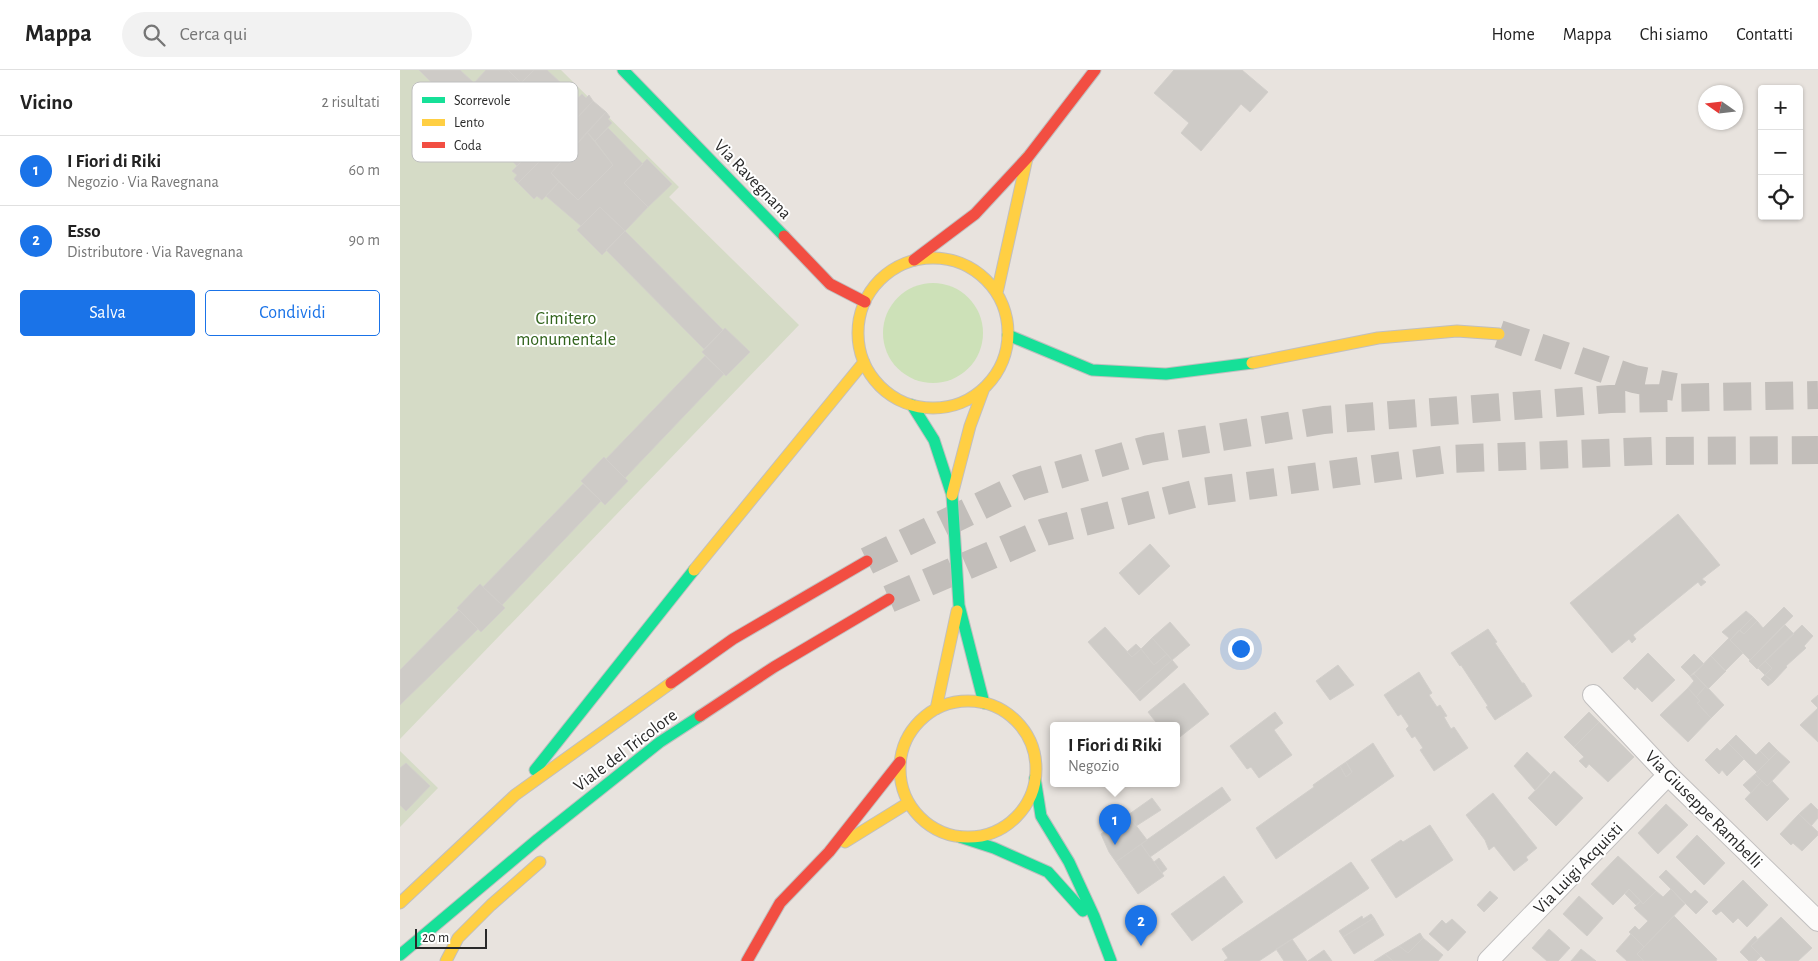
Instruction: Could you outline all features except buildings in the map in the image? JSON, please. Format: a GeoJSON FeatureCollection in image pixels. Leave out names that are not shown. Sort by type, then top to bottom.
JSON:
{"type":"FeatureCollection","features":[{"type":"Feature","properties":{"kind":"main road","name":"Via Ravegnana"},"geometry":{"type":"LineString","coordinates":[[623,70],[830,284],[865,302]]}},
{"type":"Feature","properties":{"kind":"main road"},"geometry":{"type":"LineString","coordinates":[[914,260],[938,258],[961,263],[981,275],[996,293],[1006,313],[1008,335],[1005,354],[997,373],[984,388],[969,399],[950,406],[931,408],[912,405],[892,396],[876,381],[864,362],[859,342],[859,322],[865,302],[877,284],[894,269],[914,260],[975,214],[1028,156],[1095,70]]}},
{"type":"Feature","properties":{"kind":"main road"},"geometry":{"type":"LineString","coordinates":[[996,293],[1028,156]]}},
{"type":"Feature","properties":{"kind":"main road"},"geometry":{"type":"LineString","coordinates":[[1008,335],[1092,370],[1166,374],[1237,366],[1378,338],[1457,331],[1499,334]]}},
{"type":"Feature","properties":{"kind":"main road"},"geometry":{"type":"LineString","coordinates":[[515,795],[864,362]]}},
{"type":"Feature","properties":{"kind":"main road"},"geometry":{"type":"LineString","coordinates":[[952,495],[970,426],[984,388]]}},
{"type":"Feature","properties":{"kind":"main road"},"geometry":{"type":"LineString","coordinates":[[912,405],[934,440],[952,495],[959,605],[984,703]]}},
{"type":"Feature","properties":{"kind":"main road","name":"Viale del Tricolore"},"geometry":{"type":"LineString","coordinates":[[400,903],[515,795],[733,639],[867,561]]}},
{"type":"Feature","properties":{"kind":"main road","name":"Viale del Tricolore"},"geometry":{"type":"LineString","coordinates":[[400,955],[538,839],[660,742],[774,668],[889,599]]}},
{"type":"Feature","properties":{"kind":"main road"},"geometry":{"type":"LineString","coordinates":[[936,709],[959,605]]}},
{"type":"Feature","properties":{"kind":"main road"},"geometry":{"type":"LineString","coordinates":[[1105,943],[1080,908],[1048,872],[994,848],[939,831],[922,820],[908,803],[901,783],[900,762],[906,741],[918,723],[936,709],[951,703],[967,701],[984,703],[1002,710],[1018,723],[1029,739],[1035,758],[1035,778],[1041,816],[1070,862],[1105,943],[1111,961]]}},
{"type":"Feature","properties":{"kind":"main road"},"geometry":{"type":"LineString","coordinates":[[622,787],[660,742]]}},
{"type":"Feature","properties":{"kind":"main road"},"geometry":{"type":"LineString","coordinates":[[747,961],[780,904],[829,852],[900,762]]}},
{"type":"Feature","properties":{"kind":"main road"},"geometry":{"type":"LineString","coordinates":[[960,837],[981,836],[1001,829],[1017,816],[1029,798],[1035,778]]}},
{"type":"Feature","properties":{"kind":"main road"},"geometry":{"type":"LineString","coordinates":[[829,852],[908,803]]}},
{"type":"Feature","properties":{"kind":"main road"},"geometry":{"type":"LineString","coordinates":[[446,961],[458,938],[491,904],[550,853]]}},
{"type":"Feature","properties":{"kind":"street","name":"Via Giuseppe Rambelli"},"geometry":{"type":"LineString","coordinates":[[1593,694],[1668,775],[1818,921]]}},
{"type":"Feature","properties":{"kind":"street","name":"Via Luigi Acquisti"},"geometry":{"type":"LineString","coordinates":[[1488,961],[1668,775]]}},
{"type":"Feature","properties":{"kind":"green space","name":"Cimitero monumentale"},"geometry":{"type":"Polygon","coordinates":[[[400,70],[561,70],[573,82],[412,82],[412,162],[578,162],[578,87],[679,187],[669,197],[799,325],[400,739],[400,70]]]}},
{"type":"Feature","properties":{"kind":"green space"},"geometry":{"type":"Polygon","coordinates":[[[933,283],[943,284],[961,291],[975,305],[982,323],[982,343],[975,361],[961,375],[943,382],[933,383],[923,382],[905,375],[891,361],[884,343],[883,333],[884,323],[891,305],[905,291],[923,284],[933,283]]]}},
{"type":"Feature","properties":{"kind":"green space"},"geometry":{"type":"Polygon","coordinates":[[[400,751],[438,788],[400,827],[400,751]]]}},
{"type":"Feature","properties":{"kind":"tunnel"},"geometry":{"type":"LineString","coordinates":[[1499,334],[1634,379],[1675,387]]}},
{"type":"Feature","properties":{"kind":"tunnel"},"geometry":{"type":"LineString","coordinates":[[867,561],[1024,485],[1149,449],[1324,420],[1610,399],[1818,395]]}},
{"type":"Feature","properties":{"kind":"tunnel"},"geometry":{"type":"LineString","coordinates":[[889,599],[1045,532],[1201,492],[1448,459],[1652,451],[1818,450]]}},
{"type":"Feature","properties":{"kind":"traffic: fast"},"geometry":{"type":"LineString","coordinates":[[623,70],[784,236]]}},
{"type":"Feature","properties":{"kind":"traffic: fast"},"geometry":{"type":"LineString","coordinates":[[1008,335],[1092,370],[1166,374],[1252,363]]}},
{"type":"Feature","properties":{"kind":"traffic: fast"},"geometry":{"type":"LineString","coordinates":[[912,405],[934,440],[952,495],[959,605],[984,703]]}},
{"type":"Feature","properties":{"kind":"traffic: fast"},"geometry":{"type":"LineString","coordinates":[[535,770],[694,570]]}},
{"type":"Feature","properties":{"kind":"traffic: fast"},"geometry":{"type":"LineString","coordinates":[[400,955],[538,839],[660,742],[700,716]]}},
{"type":"Feature","properties":{"kind":"traffic: fast"},"geometry":{"type":"LineString","coordinates":[[1035,778],[1041,816],[1069,862],[1094,916],[1111,961]]}},
{"type":"Feature","properties":{"kind":"traffic: fast"},"geometry":{"type":"LineString","coordinates":[[960,837],[994,848],[1048,872],[1083,911]]}},
{"type":"Feature","properties":{"kind":"traffic: slow"},"geometry":{"type":"LineString","coordinates":[[997,293],[1027,158]]}},
{"type":"Feature","properties":{"kind":"traffic: slow"},"geometry":{"type":"LineString","coordinates":[[933,258],[962,264],[986,280],[1002,304],[1008,333],[1002,362],[986,386],[962,402],[933,408],[904,402],[880,386],[864,362],[858,333],[864,304],[880,280],[904,264],[933,258]]}},
{"type":"Feature","properties":{"kind":"traffic: slow"},"geometry":{"type":"LineString","coordinates":[[1252,363],[1378,338],[1457,331],[1499,334]]}},
{"type":"Feature","properties":{"kind":"traffic: slow"},"geometry":{"type":"LineString","coordinates":[[694,570],[864,362]]}},
{"type":"Feature","properties":{"kind":"traffic: slow"},"geometry":{"type":"LineString","coordinates":[[952,495],[970,426],[984,388]]}},
{"type":"Feature","properties":{"kind":"traffic: slow"},"geometry":{"type":"LineString","coordinates":[[936,709],[957,611]]}},
{"type":"Feature","properties":{"kind":"traffic: slow"},"geometry":{"type":"LineString","coordinates":[[400,903],[515,795],[671,683]]}},
{"type":"Feature","properties":{"kind":"traffic: slow"},"geometry":{"type":"LineString","coordinates":[[968,701],[994,707],[1016,721],[1030,743],[1036,769],[1030,795],[1016,817],[994,831],[968,837],[942,831],[920,817],[906,795],[900,769],[906,743],[920,721],[942,707],[968,701]]}},
{"type":"Feature","properties":{"kind":"traffic: slow"},"geometry":{"type":"LineString","coordinates":[[845,842],[908,803]]}},
{"type":"Feature","properties":{"kind":"traffic: slow"},"geometry":{"type":"LineString","coordinates":[[446,961],[458,938],[491,905],[540,862]]}},
{"type":"Feature","properties":{"kind":"traffic: jam"},"geometry":{"type":"LineString","coordinates":[[914,260],[975,214],[1028,157],[1095,70]]}},
{"type":"Feature","properties":{"kind":"traffic: jam"},"geometry":{"type":"LineString","coordinates":[[784,236],[830,284],[865,302]]}},
{"type":"Feature","properties":{"kind":"traffic: jam"},"geometry":{"type":"LineString","coordinates":[[671,683],[733,639],[867,561]]}},
{"type":"Feature","properties":{"kind":"traffic: jam"},"geometry":{"type":"LineString","coordinates":[[700,716],[774,667],[889,599]]}},
{"type":"Feature","properties":{"kind":"traffic: jam"},"geometry":{"type":"LineString","coordinates":[[747,961],[780,903],[829,852],[900,762]]}},
{"type":"Feature","properties":{"kind":"place","name":"I Fiori di Riki"},"geometry":{"type":"Point","coordinates":[1115,845]}},
{"type":"Feature","properties":{"kind":"place","name":"Esso"},"geometry":{"type":"Point","coordinates":[1141,946]}}]}
